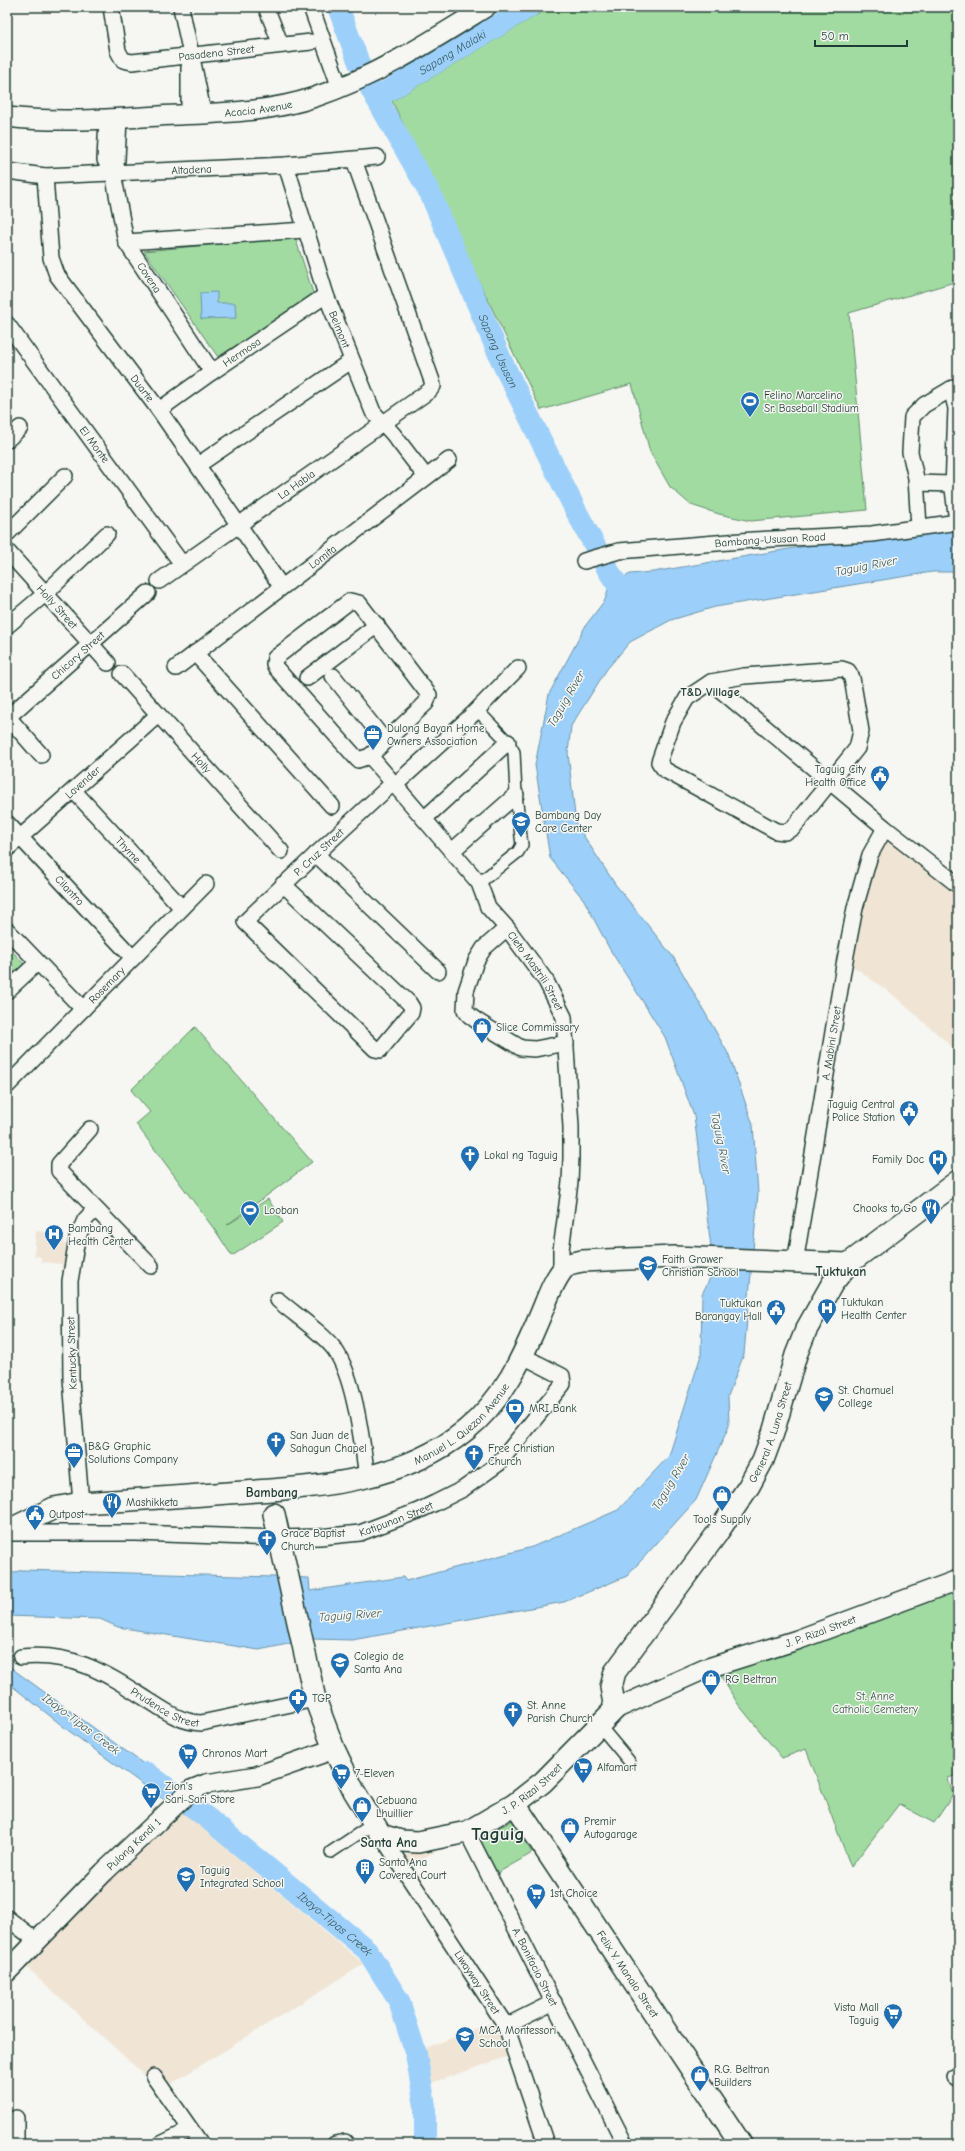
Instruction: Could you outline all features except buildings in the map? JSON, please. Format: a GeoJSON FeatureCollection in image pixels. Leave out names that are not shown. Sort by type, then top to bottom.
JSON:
{"type":"FeatureCollection","features":[{"type":"Feature","properties":{"kind":"main road","name":"General A. Luna Street"},"geometry":{"type":"LineString","coordinates":[[615,1708],[611,1687],[612,1677],[716,1535],[749,1486],[763,1460],[773,1433],[796,1355],[806,1330],[832,1284],[848,1264],[958,1181]]}},
{"type":"Feature","properties":{"kind":"main road","name":"Manuel L. Quezon Avenue"},"geometry":{"type":"LineString","coordinates":[[7,1532],[54,1508],[81,1503],[274,1501],[324,1486],[367,1477],[394,1469],[418,1459],[445,1446],[465,1431],[487,1411],[502,1392],[523,1356],[556,1281],[566,1266],[582,1261],[674,1257],[759,1262],[848,1264]]}},
{"type":"Feature","properties":{"kind":"main road"},"geometry":{"type":"LineString","coordinates":[[274,1501],[278,1538],[305,1663],[315,1698],[334,1749],[354,1791],[377,1829]]}},
{"type":"Feature","properties":{"kind":"main road","name":"J. P. Rizal Street"},"geometry":{"type":"LineString","coordinates":[[377,1829],[401,1841],[418,1842],[467,1832],[515,1804],[543,1782],[615,1708]]}},
{"type":"Feature","properties":{"kind":"main road","name":"Felix Y. Manalo Street"},"geometry":{"type":"LineString","coordinates":[[515,1804],[741,2144]]}},
{"type":"Feature","properties":{"kind":"street","name":"Pasadena Street"},"geometry":{"type":"LineString","coordinates":[[111,7],[118,51],[123,60],[132,62],[311,42]]}},
{"type":"Feature","properties":{"kind":"street"},"geometry":{"type":"LineString","coordinates":[[181,7],[190,56],[188,75],[194,91],[196,114]]}},
{"type":"Feature","properties":{"kind":"street"},"geometry":{"type":"LineString","coordinates":[[266,7],[281,45]]}},
{"type":"Feature","properties":{"kind":"street"},"geometry":{"type":"LineString","coordinates":[[311,7],[340,88]]}},
{"type":"Feature","properties":{"kind":"street","name":"Acacia Avenue"},"geometry":{"type":"LineString","coordinates":[[7,117],[37,120],[113,118],[196,114],[276,107],[306,100],[340,88],[380,70],[486,7]]}},
{"type":"Feature","properties":{"kind":"street","name":"Covena"},"geometry":{"type":"LineString","coordinates":[[113,118],[112,142],[117,160],[113,173],[126,242],[212,372]]}},
{"type":"Feature","properties":{"kind":"street","name":"Altadena"},"geometry":{"type":"LineString","coordinates":[[7,171],[45,176],[286,165],[377,157]]}},
{"type":"Feature","properties":{"kind":"street","name":"La Habla"},"geometry":{"type":"LineString","coordinates":[[159,581],[429,391],[433,386],[354,160]]}},
{"type":"Feature","properties":{"kind":"street","name":"Belmont"},"geometry":{"type":"LineString","coordinates":[[286,165],[326,296],[373,412],[426,477]]}},
{"type":"Feature","properties":{"kind":"street","name":"Duarte"},"geometry":{"type":"LineString","coordinates":[[45,176],[52,258],[57,275],[159,410],[281,586]]}},
{"type":"Feature","properties":{"kind":"street"},"geometry":{"type":"LineString","coordinates":[[126,242],[305,230]]}},
{"type":"Feature","properties":{"kind":"street","name":"Hermosa"},"geometry":{"type":"LineString","coordinates":[[159,410],[212,372],[326,296]]}},
{"type":"Feature","properties":{"kind":"street","name":"El Monte"},"geometry":{"type":"LineString","coordinates":[[7,324],[182,564]]}},
{"type":"Feature","properties":{"kind":"street"},"geometry":{"type":"LineString","coordinates":[[198,465],[351,360]]}},
{"type":"Feature","properties":{"kind":"street"},"geometry":{"type":"LineString","coordinates":[[919,527],[916,483],[910,452],[912,417],[924,405],[955,388],[956,408],[953,484],[957,522]]}},
{"type":"Feature","properties":{"kind":"street"},"geometry":{"type":"LineString","coordinates":[[7,440],[20,428]]}},
{"type":"Feature","properties":{"kind":"street","name":"Lomita"},"geometry":{"type":"LineString","coordinates":[[176,668],[281,586],[449,460]]}},
{"type":"Feature","properties":{"kind":"street"},"geometry":{"type":"LineString","coordinates":[[7,534],[65,476]]}},
{"type":"Feature","properties":{"kind":"street"},"geometry":{"type":"LineString","coordinates":[[916,483],[953,484]]}},
{"type":"Feature","properties":{"kind":"street","name":"Bambang-Ususan Road"},"geometry":{"type":"LineString","coordinates":[[589,559],[619,551],[753,540],[872,534],[957,522]]}},
{"type":"Feature","properties":{"kind":"street"},"geometry":{"type":"LineString","coordinates":[[7,626],[46,593],[106,534]]}},
{"type":"Feature","properties":{"kind":"street","name":"Holly Street"},"geometry":{"type":"LineString","coordinates":[[7,551],[108,663]]}},
{"type":"Feature","properties":{"kind":"street","name":"Chicory Street"},"geometry":{"type":"LineString","coordinates":[[7,717],[91,645],[148,593]]}},
{"type":"Feature","properties":{"kind":"street"},"geometry":{"type":"LineString","coordinates":[[350,601],[359,603],[376,626],[429,695],[426,703],[370,756],[358,760],[274,664],[275,658],[350,601]]}},
{"type":"Feature","properties":{"kind":"street"},"geometry":{"type":"LineString","coordinates":[[307,678],[376,626]]}},
{"type":"Feature","properties":{"kind":"street"},"geometry":{"type":"LineString","coordinates":[[195,653],[332,806]]}},
{"type":"Feature","properties":{"kind":"street","name":"P. Cruz Street"},"geometry":{"type":"LineString","coordinates":[[283,884],[409,1003],[412,1008],[411,1013],[385,1047],[380,1050],[375,1049],[245,922],[283,884],[477,710],[518,668]]}},
{"type":"Feature","properties":{"kind":"street"},"geometry":{"type":"LineString","coordinates":[[842,669],[848,671],[853,686],[861,731],[857,748],[831,781],[793,828],[785,832],[776,831],[665,770],[659,762],[673,722],[687,698],[711,682],[744,676],[842,669]]}},
{"type":"Feature","properties":{"kind":"street","name":"Holly"},"geometry":{"type":"LineString","coordinates":[[122,674],[280,851]]}},
{"type":"Feature","properties":{"kind":"street"},"geometry":{"type":"LineString","coordinates":[[332,676],[385,741]]}},
{"type":"Feature","properties":{"kind":"street"},"geometry":{"type":"LineString","coordinates":[[711,682],[831,781],[885,828],[958,885]]}},
{"type":"Feature","properties":{"kind":"street"},"geometry":{"type":"LineString","coordinates":[[477,710],[508,742],[514,752],[516,795],[522,845],[518,852],[479,883]]}},
{"type":"Feature","properties":{"kind":"street","name":"Lavender"},"geometry":{"type":"LineString","coordinates":[[7,849],[74,791],[158,714]]}},
{"type":"Feature","properties":{"kind":"street"},"geometry":{"type":"LineString","coordinates":[[7,717],[41,755]]}},
{"type":"Feature","properties":{"kind":"street"},"geometry":{"type":"LineString","coordinates":[[424,819],[508,742]]}},
{"type":"Feature","properties":{"kind":"street","name":"Cleto Mastrili Street"},"geometry":{"type":"LineString","coordinates":[[370,756],[479,883],[488,907],[507,928],[546,981],[564,1017],[571,1158],[570,1182],[561,1250],[562,1272]]}},
{"type":"Feature","properties":{"kind":"street","name":"Thyme"},"geometry":{"type":"LineString","coordinates":[[74,791],[182,908]]}},
{"type":"Feature","properties":{"kind":"street"},"geometry":{"type":"LineString","coordinates":[[452,851],[516,795]]}},
{"type":"Feature","properties":{"kind":"street","name":"Cilantro"},"geometry":{"type":"LineString","coordinates":[[7,823],[133,958]]}},
{"type":"Feature","properties":{"kind":"street","name":"A. Mabini Street"},"geometry":{"type":"LineString","coordinates":[[795,1263],[844,965],[855,908],[870,855],[885,828]]}},
{"type":"Feature","properties":{"kind":"street"},"geometry":{"type":"LineString","coordinates":[[316,854],[438,971]]}},
{"type":"Feature","properties":{"kind":"street","name":"Rosemary"},"geometry":{"type":"LineString","coordinates":[[7,1085],[206,884]]}},
{"type":"Feature","properties":{"kind":"street"},"geometry":{"type":"LineString","coordinates":[[507,928],[484,948],[476,961],[466,991],[466,1010],[469,1015],[477,1021],[521,1048],[535,1049],[566,1043]]}},
{"type":"Feature","properties":{"kind":"street"},"geometry":{"type":"LineString","coordinates":[[10,938],[83,1009]]}},
{"type":"Feature","properties":{"kind":"street"},"geometry":{"type":"LineString","coordinates":[[7,991],[37,963]]}},
{"type":"Feature","properties":{"kind":"street"},"geometry":{"type":"LineString","coordinates":[[90,1129],[62,1160],[59,1167],[61,1173],[151,1266]]}},
{"type":"Feature","properties":{"kind":"street","name":"Kentucky Street"},"geometry":{"type":"LineString","coordinates":[[81,1503],[71,1378],[70,1281],[77,1239],[85,1220],[95,1209]]}},
{"type":"Feature","properties":{"kind":"street"},"geometry":{"type":"LineString","coordinates":[[278,1300],[335,1350],[344,1368],[352,1392],[367,1477]]}},
{"type":"Feature","properties":{"kind":"street","name":"Katipunan Street"},"geometry":{"type":"LineString","coordinates":[[7,1532],[136,1533],[278,1538],[320,1537],[360,1533],[435,1503],[463,1489],[498,1464],[563,1384],[562,1376],[523,1356]]}},
{"type":"Feature","properties":{"kind":"street","name":"J. P. Rizal Street"},"geometry":{"type":"LineString","coordinates":[[615,1708],[705,1669],[790,1642],[958,1580]]}},
{"type":"Feature","properties":{"kind":"street","name":"Prudence Street"},"geometry":{"type":"LineString","coordinates":[[21,1657],[40,1655],[54,1656],[102,1671],[167,1712],[189,1722],[200,1723],[315,1698]]}},
{"type":"Feature","properties":{"kind":"street"},"geometry":{"type":"LineString","coordinates":[[599,1725],[629,1761]]}},
{"type":"Feature","properties":{"kind":"street","name":"Pulong Kendi 1"},"geometry":{"type":"LineString","coordinates":[[9,1968],[104,1872],[191,1790],[206,1784],[257,1776],[334,1749]]}},
{"type":"Feature","properties":{"kind":"street"},"geometry":{"type":"LineString","coordinates":[[331,1852],[377,1829]]}},
{"type":"Feature","properties":{"kind":"street","name":"Liwayway Street"},"geometry":{"type":"LineString","coordinates":[[377,1829],[506,2026],[546,2144]]}},
{"type":"Feature","properties":{"kind":"street","name":"A. Bonifacio Street"},"geometry":{"type":"LineString","coordinates":[[467,1832],[625,2144]]}},
{"type":"Feature","properties":{"kind":"street"},"geometry":{"type":"LineString","coordinates":[[7,1918],[37,1941]]}},
{"type":"Feature","properties":{"kind":"street"},"geometry":{"type":"LineString","coordinates":[[506,2026],[554,2002]]}},
{"type":"Feature","properties":{"kind":"street"},"geometry":{"type":"LineString","coordinates":[[154,2077],[201,2144]]}},
{"type":"Feature","properties":{"kind":"street"},"geometry":{"type":"LineString","coordinates":[[16,2118],[16,2144]]}},
{"type":"Feature","properties":{"kind":"street"},"geometry":{"type":"LineString","coordinates":[[161,2144],[190,2130]]}},
{"type":"Feature","properties":{"kind":"shaded area"},"geometry":{"type":"Polygon","coordinates":[[[890,839],[958,895],[958,1052],[893,995],[850,964],[873,863],[890,839]]]}},
{"type":"Feature","properties":{"kind":"shaded area","name":"Bambang Health Center"},"geometry":{"type":"Polygon","coordinates":[[[36,1231],[65,1234],[64,1244],[74,1246],[70,1273],[61,1272],[62,1264],[41,1262],[41,1257],[34,1256],[36,1231]]]}},
{"type":"Feature","properties":{"kind":"shaded area","name":"Taguig Integrated School"},"geometry":{"type":"Polygon","coordinates":[[[182,1810],[364,1964],[161,2090],[20,1961],[182,1810]]]}},
{"type":"Feature","properties":{"kind":"shaded area"},"geometry":{"type":"Polygon","coordinates":[[[420,1848],[439,1849],[410,1866],[405,1856],[420,1848]]]}},
{"type":"Feature","properties":{"kind":"shaded area","name":"MCA Montessori School"},"geometry":{"type":"Polygon","coordinates":[[[498,2020],[509,2056],[426,2085],[421,2050],[498,2020]]]}},
{"type":"Feature","properties":{"kind":"green space"},"geometry":{"type":"Polygon","coordinates":[[[550,7],[958,7],[958,281],[849,313],[867,510],[751,521],[719,514],[691,505],[670,487],[650,452],[632,384],[541,410],[392,101],[550,7]]]}},
{"type":"Feature","properties":{"kind":"green space"},"geometry":{"type":"Polygon","coordinates":[[[295,237],[314,296],[218,357],[144,251],[295,237]]]}},
{"type":"Feature","properties":{"kind":"green space"},"geometry":{"type":"Polygon","coordinates":[[[13,952],[24,964],[7,979],[7,957],[13,952]]]}},
{"type":"Feature","properties":{"kind":"green space"},"geometry":{"type":"Polygon","coordinates":[[[195,1027],[312,1162],[227,1225],[268,1199],[283,1222],[232,1256],[217,1233],[136,1124],[150,1112],[131,1090],[195,1027]]]}},
{"type":"Feature","properties":{"kind":"green space","name":"St. Anne Catholic Cemetery"},"geometry":{"type":"Polygon","coordinates":[[[958,1587],[958,1775],[948,1778],[953,1795],[934,1823],[899,1804],[851,1867],[806,1749],[782,1758],[738,1704],[717,1670],[958,1587]]]}},
{"type":"Feature","properties":{"kind":"green space"},"geometry":{"type":"Polygon","coordinates":[[[513,1820],[532,1853],[494,1875],[475,1842],[513,1820]]]}},
{"type":"Feature","properties":{"kind":"water"},"geometry":{"type":"Polygon","coordinates":[[[217,292],[217,303],[235,303],[236,318],[201,319],[200,293],[217,292]]]}},
{"type":"Feature","properties":{"kind":"water","name":"Taguig River"},"geometry":{"type":"Polygon","coordinates":[[[958,530],[958,572],[932,572],[715,607],[671,620],[630,642],[607,669],[571,726],[568,753],[576,824],[615,884],[674,958],[729,1055],[753,1125],[758,1193],[744,1354],[728,1396],[729,1426],[696,1500],[627,1576],[564,1602],[352,1640],[312,1639],[259,1650],[118,1627],[100,1619],[7,1616],[7,1574],[23,1570],[309,1578],[310,1591],[403,1577],[406,1581],[532,1547],[618,1510],[669,1456],[701,1355],[702,1294],[714,1270],[694,1116],[665,1037],[609,948],[584,900],[550,858],[535,765],[549,694],[586,625],[605,600],[609,586],[630,574],[653,572],[842,540],[881,539],[958,530]]]}},
{"type":"Feature","properties":{"kind":"water"},"geometry":{"type":"Polygon","coordinates":[[[7,1665],[174,1786],[163,1799],[69,1731],[7,1682],[7,1665]]]}},
{"type":"Feature","properties":{"kind":"water"},"geometry":{"type":"Polygon","coordinates":[[[421,2128],[434,2128],[433,2144],[421,2144],[421,2128]]]}},
{"type":"Feature","properties":{"kind":"waterway","name":"Sapang Ususan"},"geometry":{"type":"LineString","coordinates":[[338,7],[359,63]]}},
{"type":"Feature","properties":{"kind":"waterway","name":"Sapang Malaki"},"geometry":{"type":"LineString","coordinates":[[376,98],[529,7]]}},
{"type":"Feature","properties":{"kind":"waterway","name":"Sapang Ususan"},"geometry":{"type":"LineString","coordinates":[[370,87],[430,193],[503,364],[576,511],[608,570],[632,607]]}},
{"type":"Feature","properties":{"kind":"waterway","name":"Ibayo-Tipas Creek"},"geometry":{"type":"LineString","coordinates":[[147,1773],[206,1817],[367,1950],[399,2001],[416,2054],[425,2106],[425,2144]]}},
{"type":"Feature","properties":{"kind":"place","name":"Felino Marcelino Sr. Baseball Stadium"},"geometry":{"type":"Point","coordinates":[750,418]}},
{"type":"Feature","properties":{"kind":"place","name":"Dulong Bayan Home Owners Association"},"geometry":{"type":"Point","coordinates":[373,751]}},
{"type":"Feature","properties":{"kind":"place","name":"Taguig City Health Office"},"geometry":{"type":"Point","coordinates":[880,792]}},
{"type":"Feature","properties":{"kind":"place","name":"Bambang Day Care Center"},"geometry":{"type":"Point","coordinates":[521,838]}},
{"type":"Feature","properties":{"kind":"place","name":"Slice Commissary"},"geometry":{"type":"Point","coordinates":[482,1044]}},
{"type":"Feature","properties":{"kind":"place","name":"Taguig Central Police Station"},"geometry":{"type":"Point","coordinates":[909,1127]}},
{"type":"Feature","properties":{"kind":"place","name":"Lokal ng Taguig"},"geometry":{"type":"Point","coordinates":[470,1172]}},
{"type":"Feature","properties":{"kind":"place","name":"Family Doc"},"geometry":{"type":"Point","coordinates":[938,1176]}},
{"type":"Feature","properties":{"kind":"place","name":"Chooks to Go"},"geometry":{"type":"Point","coordinates":[931,1225]}},
{"type":"Feature","properties":{"kind":"place","name":"Looban"},"geometry":{"type":"Point","coordinates":[250,1227]}},
{"type":"Feature","properties":{"kind":"place","name":"Bambang Health Center"},"geometry":{"type":"Point","coordinates":[54,1251]}},
{"type":"Feature","properties":{"kind":"place","name":"Faith Grower Christian School"},"geometry":{"type":"Point","coordinates":[648,1282]}},
{"type":"Feature","properties":{"kind":"place","name":"Tuktukan Health Center"},"geometry":{"type":"Point","coordinates":[827,1325]}},
{"type":"Feature","properties":{"kind":"place","name":"Tuktukan Barangay Hall"},"geometry":{"type":"Point","coordinates":[776,1326]}},
{"type":"Feature","properties":{"kind":"place","name":"St. Chamuel College"},"geometry":{"type":"Point","coordinates":[824,1413]}},
{"type":"Feature","properties":{"kind":"place","name":"MRI Bank"},"geometry":{"type":"Point","coordinates":[515,1425]}},
{"type":"Feature","properties":{"kind":"place","name":"San Juan de Sahagun Chapel"},"geometry":{"type":"Point","coordinates":[276,1458]}},
{"type":"Feature","properties":{"kind":"place","name":"B&G Graphic Solutions Company"},"geometry":{"type":"Point","coordinates":[74,1469]}},
{"type":"Feature","properties":{"kind":"place","name":"Free Christian Church"},"geometry":{"type":"Point","coordinates":[474,1471]}},
{"type":"Feature","properties":{"kind":"place","name":"Tools Supply"},"geometry":{"type":"Point","coordinates":[722,1512]}},
{"type":"Feature","properties":{"kind":"place","name":"Mashikketa"},"geometry":{"type":"Point","coordinates":[112,1519]}},
{"type":"Feature","properties":{"kind":"place","name":"Outpost"},"geometry":{"type":"Point","coordinates":[35,1531]}},
{"type":"Feature","properties":{"kind":"place","name":"Grace Baptist Church"},"geometry":{"type":"Point","coordinates":[267,1556]}},
{"type":"Feature","properties":{"kind":"place","name":"Colegio de Santa Ana"},"geometry":{"type":"Point","coordinates":[340,1679]}},
{"type":"Feature","properties":{"kind":"place","name":"RG Beltran"},"geometry":{"type":"Point","coordinates":[711,1696]}},
{"type":"Feature","properties":{"kind":"place","name":"TGP"},"geometry":{"type":"Point","coordinates":[298,1715]}},
{"type":"Feature","properties":{"kind":"place","name":"St. Anne Parish Church"},"geometry":{"type":"Point","coordinates":[513,1728]}},
{"type":"Feature","properties":{"kind":"place","name":"Chronos Mart"},"geometry":{"type":"Point","coordinates":[188,1770]}},
{"type":"Feature","properties":{"kind":"place","name":"Alfamart"},"geometry":{"type":"Point","coordinates":[583,1784]}},
{"type":"Feature","properties":{"kind":"place","name":"7-Eleven"},"geometry":{"type":"Point","coordinates":[341,1790]}},
{"type":"Feature","properties":{"kind":"place","name":"Zion's Sari-Sari Store"},"geometry":{"type":"Point","coordinates":[151,1809]}},
{"type":"Feature","properties":{"kind":"place","name":"Cebuana Lhuillier"},"geometry":{"type":"Point","coordinates":[362,1823]}},
{"type":"Feature","properties":{"kind":"place","name":"Premir Autogarage"},"geometry":{"type":"Point","coordinates":[570,1844]}},
{"type":"Feature","properties":{"kind":"place","name":"Santa Ana Covered Court"},"geometry":{"type":"Point","coordinates":[365,1885]}},
{"type":"Feature","properties":{"kind":"place","name":"Taguig Integrated School"},"geometry":{"type":"Point","coordinates":[186,1893]}},
{"type":"Feature","properties":{"kind":"place","name":"1st Choice"},"geometry":{"type":"Point","coordinates":[536,1910]}},
{"type":"Feature","properties":{"kind":"place","name":"Vista Mall Taguig"},"geometry":{"type":"Point","coordinates":[893,2030]}},
{"type":"Feature","properties":{"kind":"place","name":"MCA Montessori School"},"geometry":{"type":"Point","coordinates":[465,2053]}},
{"type":"Feature","properties":{"kind":"place","name":"R.G. Beltran Builders"},"geometry":{"type":"Point","coordinates":[700,2092]}},
{"type":"Feature","properties":{"kind":"district","name":"T&D Village"},"geometry":{"type":"Point","coordinates":[710,692]}},
{"type":"Feature","properties":{"kind":"district","name":"Tuktukan"},"geometry":{"type":"Point","coordinates":[841,1271]}},
{"type":"Feature","properties":{"kind":"district","name":"Bambang"},"geometry":{"type":"Point","coordinates":[272,1492]}},
{"type":"Feature","properties":{"kind":"district","name":"Taguig"},"geometry":{"type":"Point","coordinates":[498,1834]}},
{"type":"Feature","properties":{"kind":"district","name":"Santa Ana"},"geometry":{"type":"Point","coordinates":[389,1842]}}]}
